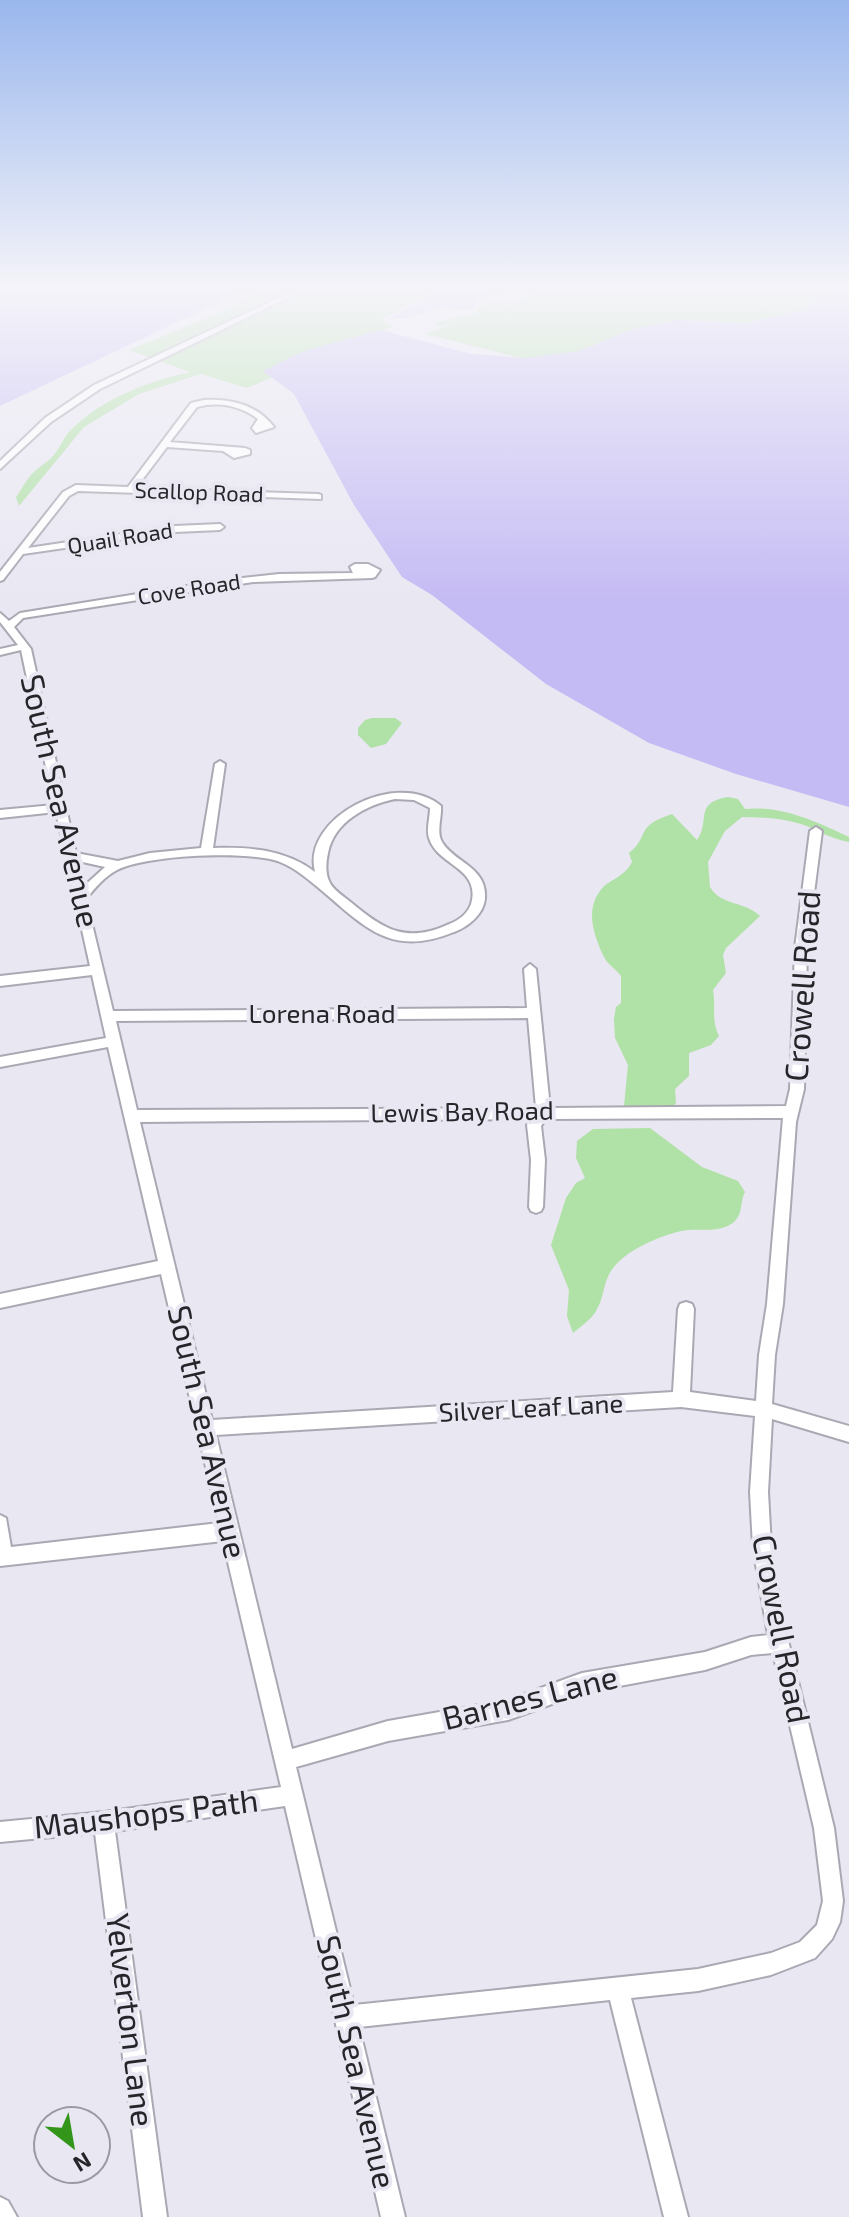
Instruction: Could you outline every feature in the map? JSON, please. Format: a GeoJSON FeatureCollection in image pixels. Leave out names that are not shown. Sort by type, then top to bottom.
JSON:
{"type":"FeatureCollection","features":[{"type":"Feature","properties":{"kind":"street"},"geometry":{"type":"LineString","coordinates":[[1,464],[48,420],[87,393]]}},
{"type":"Feature","properties":{"kind":"street"},"geometry":{"type":"LineString","coordinates":[[131,489],[187,412],[202,402],[215,401],[235,406],[258,414],[263,419]]}},
{"type":"Feature","properties":{"kind":"street"},"geometry":{"type":"LineString","coordinates":[[164,444],[225,449]]}},
{"type":"Feature","properties":{"kind":"street","name":"Scallop Road"},"geometry":{"type":"LineString","coordinates":[[20,552],[66,494],[80,487],[318,497]]}},
{"type":"Feature","properties":{"kind":"street","name":"Quail Road"},"geometry":{"type":"LineString","coordinates":[[20,552],[175,529],[220,527]]}},
{"type":"Feature","properties":{"kind":"street"},"geometry":{"type":"LineString","coordinates":[[0,578],[20,552]]}},
{"type":"Feature","properties":{"kind":"street","name":"Cove Road"},"geometry":{"type":"LineString","coordinates":[[0,616],[20,616],[252,579],[359,576]]}},
{"type":"Feature","properties":{"kind":"street"},"geometry":{"type":"LineString","coordinates":[[0,616],[25,646],[0,652]]}},
{"type":"Feature","properties":{"kind":"street"},"geometry":{"type":"LineString","coordinates":[[9,627],[20,616]]}},
{"type":"Feature","properties":{"kind":"street","name":"South Sea Avenue"},"geometry":{"type":"LineString","coordinates":[[25,646],[80,899],[393,2217]]}},
{"type":"Feature","properties":{"kind":"street"},"geometry":{"type":"LineString","coordinates":[[206,853],[220,764]]}},
{"type":"Feature","properties":{"kind":"street"},"geometry":{"type":"LineString","coordinates":[[283,858],[325,888],[370,927],[398,937],[425,938],[449,931],[473,913],[479,897],[475,875],[437,843],[434,836],[435,806],[421,798],[393,796],[359,807],[328,832],[318,854],[318,874],[325,888]]}},
{"type":"Feature","properties":{"kind":"street"},"geometry":{"type":"LineString","coordinates":[[0,814],[60,808]]}},
{"type":"Feature","properties":{"kind":"street","name":"Crowell Road"},"geometry":{"type":"LineString","coordinates":[[346,2017],[698,1980],[771,1964],[807,1950],[825,1932],[833,1901],[824,1828],[778,1643],[762,1547],[759,1492],[763,1409],[792,1112],[797,1089],[801,948],[816,831]]}},
{"type":"Feature","properties":{"kind":"street"},"geometry":{"type":"LineString","coordinates":[[80,899],[93,882],[118,865],[150,858],[206,853],[264,854],[283,858],[318,854]]}},
{"type":"Feature","properties":{"kind":"street"},"geometry":{"type":"LineString","coordinates":[[70,856],[118,865]]}},
{"type":"Feature","properties":{"kind":"street"},"geometry":{"type":"LineString","coordinates":[[530,969],[543,1112],[534,1125],[538,1160],[536,1207]]}},
{"type":"Feature","properties":{"kind":"street"},"geometry":{"type":"LineString","coordinates":[[0,981],[98,970]]}},
{"type":"Feature","properties":{"kind":"street","name":"Lorena Road"},"geometry":{"type":"LineString","coordinates":[[110,1016],[534,1013]]}},
{"type":"Feature","properties":{"kind":"street"},"geometry":{"type":"LineString","coordinates":[[0,1062],[115,1041]]}},
{"type":"Feature","properties":{"kind":"street","name":"Lewis Bay Road"},"geometry":{"type":"LineString","coordinates":[[133,1116],[792,1112]]}},
{"type":"Feature","properties":{"kind":"street"},"geometry":{"type":"LineString","coordinates":[[0,1301],[168,1266]]}},
{"type":"Feature","properties":{"kind":"street"},"geometry":{"type":"LineString","coordinates":[[681,1399],[686,1309]]}},
{"type":"Feature","properties":{"kind":"street","name":"Silver Leaf Lane"},"geometry":{"type":"LineString","coordinates":[[208,1428],[681,1399],[763,1409],[849,1434]]}},
{"type":"Feature","properties":{"kind":"street"},"geometry":{"type":"LineString","coordinates":[[0,1524],[1,1557],[230,1531]]}},
{"type":"Feature","properties":{"kind":"street","name":"Barnes Lane"},"geometry":{"type":"LineString","coordinates":[[284,1761],[388,1731],[508,1710],[582,1683],[705,1661],[751,1646],[778,1643]]}},
{"type":"Feature","properties":{"kind":"street","name":"Maushops Path"},"geometry":{"type":"LineString","coordinates":[[0,1832],[104,1822],[292,1795]]}},
{"type":"Feature","properties":{"kind":"street","name":"Yelverton Lane"},"geometry":{"type":"LineString","coordinates":[[104,1822],[155,2217]]}},
{"type":"Feature","properties":{"kind":"street"},"geometry":{"type":"LineString","coordinates":[[618,1990],[676,2217]]}},
{"type":"Feature","properties":{"kind":"street"},"geometry":{"type":"LineString","coordinates":[[0,2209],[5,2217]]}},
{"type":"Feature","properties":{"kind":"green space"},"geometry":{"type":"Polygon","coordinates":[[[125,393],[141,393],[84,427],[19,506],[16,497],[29,477],[53,456],[83,419],[125,393]]]}},
{"type":"Feature","properties":{"kind":"green space"},"geometry":{"type":"Polygon","coordinates":[[[395,718],[402,723],[386,744],[371,748],[358,735],[358,728],[365,720],[395,718]]]}},
{"type":"Feature","properties":{"kind":"green space"},"geometry":{"type":"Polygon","coordinates":[[[728,797],[738,799],[745,809],[785,812],[812,820],[849,837],[849,842],[801,824],[772,818],[742,817],[725,831],[708,862],[710,887],[720,897],[760,916],[726,948],[723,955],[726,973],[713,990],[715,1025],[719,1036],[711,1045],[689,1053],[689,1076],[675,1089],[676,1103],[671,1110],[630,1113],[624,1106],[628,1065],[615,1038],[614,1019],[616,1007],[621,1003],[621,976],[607,962],[594,932],[592,915],[595,899],[603,887],[628,868],[632,862],[629,853],[652,823],[672,814],[697,840],[707,808],[717,800],[728,797]]]}},
{"type":"Feature","properties":{"kind":"green space"},"geometry":{"type":"Polygon","coordinates":[[[650,1128],[702,1167],[738,1181],[745,1192],[739,1214],[735,1221],[722,1228],[674,1233],[630,1253],[611,1270],[594,1314],[573,1333],[567,1316],[569,1290],[551,1245],[566,1198],[576,1183],[585,1178],[576,1158],[577,1141],[593,1129],[650,1128]]]}},
{"type":"Feature","properties":{"kind":"shaded area"},"geometry":{"type":"Polygon","coordinates":[[[0,393],[26,393],[0,406],[0,393]]]}},
{"type":"Feature","properties":{"kind":"shaded area"},"geometry":{"type":"Polygon","coordinates":[[[849,393],[849,807],[736,774],[649,743],[546,684],[432,595],[402,577],[354,505],[294,394],[849,393]]]}}]}
